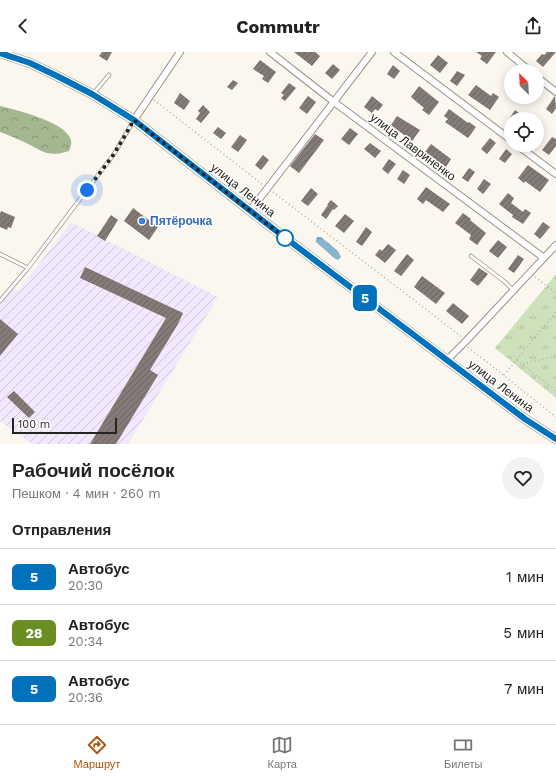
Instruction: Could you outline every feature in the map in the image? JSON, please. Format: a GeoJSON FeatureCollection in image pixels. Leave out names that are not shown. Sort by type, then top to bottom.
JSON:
{"type":"FeatureCollection","features":[{"type":"Feature","properties":{"kind":"main road","name":"улица Ленина"},"geometry":{"type":"LineString","coordinates":[[0,53],[30,63],[59,77],[92,94],[134,120],[277,232],[525,419],[556,439]]}},
{"type":"Feature","properties":{"kind":"street"},"geometry":{"type":"LineString","coordinates":[[134,120],[180,52]]}},
{"type":"Feature","properties":{"kind":"street","name":"улица Лавриненко"},"geometry":{"type":"LineString","coordinates":[[270,52],[334,102],[544,258]]}},
{"type":"Feature","properties":{"kind":"street"},"geometry":{"type":"LineString","coordinates":[[250,210],[372,52]]}},
{"type":"Feature","properties":{"kind":"street"},"geometry":{"type":"LineString","coordinates":[[394,52],[504,135]]}},
{"type":"Feature","properties":{"kind":"street"},"geometry":{"type":"LineString","coordinates":[[507,52],[522,64]]}},
{"type":"Feature","properties":{"kind":"street"},"geometry":{"type":"LineString","coordinates":[[544,82],[556,92]]}},
{"type":"Feature","properties":{"kind":"street"},"geometry":{"type":"LineString","coordinates":[[526,152],[556,174]]}},
{"type":"Feature","properties":{"kind":"street"},"geometry":{"type":"LineString","coordinates":[[447,360],[466,342],[556,245]]}},
{"type":"Feature","properties":{"kind":"lane"},"geometry":{"type":"LineString","coordinates":[[92,94],[109,75]]}},
{"type":"Feature","properties":{"kind":"lane"},"geometry":{"type":"LineString","coordinates":[[0,301],[28,268],[114,154],[134,120]]}},
{"type":"Feature","properties":{"kind":"lane"},"geometry":{"type":"LineString","coordinates":[[0,254],[28,268]]}},
{"type":"Feature","properties":{"kind":"lane"},"geometry":{"type":"LineString","coordinates":[[471,256],[514,290]]}},
{"type":"Feature","properties":{"kind":"path"},"geometry":{"type":"LineString","coordinates":[[150,97],[466,342],[556,417]]}},
{"type":"Feature","properties":{"kind":"path"},"geometry":{"type":"LineString","coordinates":[[530,273],[556,292]]}},
{"type":"Feature","properties":{"kind":"path"},"geometry":{"type":"LineString","coordinates":[[504,375],[556,312]]}},
{"type":"Feature","properties":{"kind":"path"},"geometry":{"type":"LineString","coordinates":[[522,364],[556,356]]}},
{"type":"Feature","properties":{"kind":"path"},"geometry":{"type":"LineString","coordinates":[[517,360],[556,391]]}},
{"type":"Feature","properties":{"kind":"shaded area"},"geometry":{"type":"Polygon","coordinates":[[[71,222],[218,297],[128,444],[32,444],[0,421],[0,304],[13,288],[18,291],[71,222]]]}},
{"type":"Feature","properties":{"kind":"green space"},"geometry":{"type":"Polygon","coordinates":[[[0,106],[38,117],[57,126],[64,131],[71,140],[69,151],[50,154],[0,132],[0,106]]]}},
{"type":"Feature","properties":{"kind":"green space"},"geometry":{"type":"Polygon","coordinates":[[[556,274],[556,398],[495,348],[556,274]]]}},
{"type":"Feature","properties":{"kind":"water"},"geometry":{"type":"Polygon","coordinates":[[[317,237],[321,237],[338,251],[341,257],[338,260],[334,258],[316,242],[317,237]]]}},
{"type":"Feature","properties":{"kind":"building"},"geometry":{"type":"Polygon","coordinates":[[[102,52],[112,52],[107,61],[99,56],[102,52]]]}},
{"type":"Feature","properties":{"kind":"building"},"geometry":{"type":"Polygon","coordinates":[[[294,52],[315,52],[320,56],[312,66],[294,52]]]}},
{"type":"Feature","properties":{"kind":"building"},"geometry":{"type":"Polygon","coordinates":[[[476,52],[496,52],[487,64],[480,59],[482,56],[476,52]]]}},
{"type":"Feature","properties":{"kind":"building"},"geometry":{"type":"Polygon","coordinates":[[[547,52],[556,52],[544,66],[544,64],[540,64],[536,61],[542,54],[544,55],[547,52]]]}},
{"type":"Feature","properties":{"kind":"building"},"geometry":{"type":"Polygon","coordinates":[[[438,55],[448,63],[440,73],[430,65],[438,55]]]}},
{"type":"Feature","properties":{"kind":"building"},"geometry":{"type":"Polygon","coordinates":[[[260,60],[276,72],[268,83],[262,79],[264,76],[253,69],[260,60]]]}},
{"type":"Feature","properties":{"kind":"building"},"geometry":{"type":"Polygon","coordinates":[[[333,64],[340,70],[332,79],[325,73],[333,64]]]}},
{"type":"Feature","properties":{"kind":"building"},"geometry":{"type":"Polygon","coordinates":[[[393,65],[400,71],[394,79],[387,74],[393,65]]]}},
{"type":"Feature","properties":{"kind":"building"},"geometry":{"type":"Polygon","coordinates":[[[457,71],[465,75],[457,86],[450,81],[457,71]]]}},
{"type":"Feature","properties":{"kind":"building"},"geometry":{"type":"Polygon","coordinates":[[[233,80],[238,83],[232,90],[227,87],[233,80]]]}},
{"type":"Feature","properties":{"kind":"building"},"geometry":{"type":"Polygon","coordinates":[[[289,83],[296,88],[285,101],[281,98],[284,95],[281,93],[289,83]]]}},
{"type":"Feature","properties":{"kind":"building"},"geometry":{"type":"Polygon","coordinates":[[[476,85],[491,96],[493,93],[499,97],[490,110],[468,95],[476,85]]]}},
{"type":"Feature","properties":{"kind":"building"},"geometry":{"type":"Polygon","coordinates":[[[419,86],[439,102],[429,115],[422,110],[424,108],[411,97],[419,86]]]}},
{"type":"Feature","properties":{"kind":"building"},"geometry":{"type":"Polygon","coordinates":[[[180,93],[190,101],[184,110],[174,103],[180,93]]]}},
{"type":"Feature","properties":{"kind":"building"},"geometry":{"type":"Polygon","coordinates":[[[308,96],[316,102],[307,114],[299,108],[308,96]]]}},
{"type":"Feature","properties":{"kind":"building"},"geometry":{"type":"Polygon","coordinates":[[[372,96],[383,105],[378,111],[375,109],[372,113],[364,107],[372,96]]]}},
{"type":"Feature","properties":{"kind":"building"},"geometry":{"type":"Polygon","coordinates":[[[555,96],[556,108],[552,114],[546,109],[555,96]]]}},
{"type":"Feature","properties":{"kind":"building"},"geometry":{"type":"Polygon","coordinates":[[[203,105],[210,112],[201,123],[196,119],[200,113],[198,111],[203,105]]]}},
{"type":"Feature","properties":{"kind":"building"},"geometry":{"type":"Polygon","coordinates":[[[449,109],[476,127],[468,138],[445,122],[448,119],[444,116],[449,109]]]}},
{"type":"Feature","properties":{"kind":"building"},"geometry":{"type":"Polygon","coordinates":[[[397,116],[420,130],[412,141],[391,125],[397,116]]]}},
{"type":"Feature","properties":{"kind":"building"},"geometry":{"type":"Polygon","coordinates":[[[218,127],[226,133],[221,139],[213,133],[218,127]]]}},
{"type":"Feature","properties":{"kind":"building"},"geometry":{"type":"Polygon","coordinates":[[[350,128],[358,134],[349,145],[341,139],[350,128]]]}},
{"type":"Feature","properties":{"kind":"building"},"geometry":{"type":"Polygon","coordinates":[[[315,134],[324,140],[299,173],[290,166],[315,134]]]}},
{"type":"Feature","properties":{"kind":"building"},"geometry":{"type":"Polygon","coordinates":[[[240,135],[247,140],[238,152],[231,147],[240,135]]]}},
{"type":"Feature","properties":{"kind":"building"},"geometry":{"type":"Polygon","coordinates":[[[552,137],[556,139],[556,146],[549,155],[544,151],[544,147],[552,137]]]}},
{"type":"Feature","properties":{"kind":"building"},"geometry":{"type":"Polygon","coordinates":[[[490,138],[496,143],[487,154],[481,149],[490,138]]]}},
{"type":"Feature","properties":{"kind":"building"},"geometry":{"type":"Polygon","coordinates":[[[370,143],[381,151],[375,158],[364,149],[370,143]]]}},
{"type":"Feature","properties":{"kind":"building"},"geometry":{"type":"Polygon","coordinates":[[[431,144],[451,159],[446,167],[425,152],[431,144]]]}},
{"type":"Feature","properties":{"kind":"building"},"geometry":{"type":"Polygon","coordinates":[[[504,152],[510,152],[512,154],[505,163],[499,159],[504,152]]]}},
{"type":"Feature","properties":{"kind":"building"},"geometry":{"type":"Polygon","coordinates":[[[263,155],[269,160],[261,170],[255,165],[263,155]]]}},
{"type":"Feature","properties":{"kind":"building"},"geometry":{"type":"Polygon","coordinates":[[[389,159],[396,164],[388,174],[382,169],[389,159]]]}},
{"type":"Feature","properties":{"kind":"building"},"geometry":{"type":"Polygon","coordinates":[[[528,165],[549,180],[540,192],[525,181],[524,183],[518,178],[528,165]]]}},
{"type":"Feature","properties":{"kind":"building"},"geometry":{"type":"Polygon","coordinates":[[[469,168],[475,172],[468,182],[462,178],[469,168]]]}},
{"type":"Feature","properties":{"kind":"building"},"geometry":{"type":"Polygon","coordinates":[[[403,170],[410,175],[404,184],[397,179],[403,170]]]}},
{"type":"Feature","properties":{"kind":"building"},"geometry":{"type":"Polygon","coordinates":[[[484,179],[491,184],[483,194],[477,189],[484,179]]]}},
{"type":"Feature","properties":{"kind":"building"},"geometry":{"type":"Polygon","coordinates":[[[426,187],[450,204],[443,212],[426,200],[423,204],[417,199],[426,187]]]}},
{"type":"Feature","properties":{"kind":"building"},"geometry":{"type":"Polygon","coordinates":[[[311,188],[318,194],[308,206],[301,201],[311,188]]]}},
{"type":"Feature","properties":{"kind":"building"},"geometry":{"type":"Polygon","coordinates":[[[508,193],[514,198],[511,203],[523,212],[525,209],[531,213],[523,224],[512,217],[513,215],[499,204],[508,193]]]}},
{"type":"Feature","properties":{"kind":"building"},"geometry":{"type":"Polygon","coordinates":[[[331,200],[338,206],[334,210],[333,209],[326,219],[321,215],[331,200]]]}},
{"type":"Feature","properties":{"kind":"building"},"geometry":{"type":"Polygon","coordinates":[[[133,208],[158,227],[149,240],[124,221],[133,208]]]}},
{"type":"Feature","properties":{"kind":"building"},"geometry":{"type":"Polygon","coordinates":[[[1,211],[15,217],[11,228],[8,227],[7,230],[0,227],[1,211]]]}},
{"type":"Feature","properties":{"kind":"building"},"geometry":{"type":"Polygon","coordinates":[[[463,213],[486,233],[477,245],[469,239],[471,235],[455,223],[463,213]]]}},
{"type":"Feature","properties":{"kind":"building"},"geometry":{"type":"Polygon","coordinates":[[[345,214],[354,221],[344,233],[335,226],[345,214]]]}},
{"type":"Feature","properties":{"kind":"building"},"geometry":{"type":"Polygon","coordinates":[[[111,215],[118,220],[105,241],[97,236],[111,215]]]}},
{"type":"Feature","properties":{"kind":"building"},"geometry":{"type":"Polygon","coordinates":[[[543,222],[550,227],[540,239],[534,234],[543,222]]]}},
{"type":"Feature","properties":{"kind":"building"},"geometry":{"type":"Polygon","coordinates":[[[366,227],[372,232],[362,246],[356,242],[366,227]]]}},
{"type":"Feature","properties":{"kind":"building"},"geometry":{"type":"Polygon","coordinates":[[[498,240],[507,247],[498,258],[489,251],[498,240]]]}},
{"type":"Feature","properties":{"kind":"building"},"geometry":{"type":"Polygon","coordinates":[[[388,244],[396,250],[385,263],[375,255],[380,249],[382,251],[388,244]]]}},
{"type":"Feature","properties":{"kind":"building"},"geometry":{"type":"Polygon","coordinates":[[[407,254],[414,260],[401,276],[394,271],[407,254]]]}},
{"type":"Feature","properties":{"kind":"building"},"geometry":{"type":"Polygon","coordinates":[[[518,255],[524,259],[514,273],[508,269],[518,255]]]}},
{"type":"Feature","properties":{"kind":"building"},"geometry":{"type":"Polygon","coordinates":[[[85,267],[183,313],[150,370],[158,375],[116,444],[90,444],[166,318],[80,278],[85,267]]]}},
{"type":"Feature","properties":{"kind":"building"},"geometry":{"type":"Polygon","coordinates":[[[479,268],[488,274],[478,286],[470,280],[479,268]]]}},
{"type":"Feature","properties":{"kind":"building"},"geometry":{"type":"Polygon","coordinates":[[[422,276],[445,293],[436,304],[414,287],[422,276]]]}},
{"type":"Feature","properties":{"kind":"building"},"geometry":{"type":"Polygon","coordinates":[[[453,303],[469,316],[462,324],[446,311],[453,303]]]}},
{"type":"Feature","properties":{"kind":"building"},"geometry":{"type":"Polygon","coordinates":[[[0,319],[18,334],[0,356],[0,319]]]}},
{"type":"Feature","properties":{"kind":"building"},"geometry":{"type":"Polygon","coordinates":[[[14,391],[35,412],[29,418],[7,397],[14,391]]]}},
{"type":"Feature","properties":{"kind":"bus line","name":"5"},"geometry":{"type":"LineString","coordinates":[[0,53],[30,63],[59,77],[92,94],[134,120],[271,227],[525,419],[556,439]]}},
{"type":"Feature","properties":{"kind":"place","name":"Пятёрочка"},"geometry":{"type":"Point","coordinates":[142,221]}},
{"type":"Feature","properties":{"kind":"route"},"geometry":{"type":"LineString","coordinates":[[87,190],[114,154],[134,120],[285,238]]}}]}
